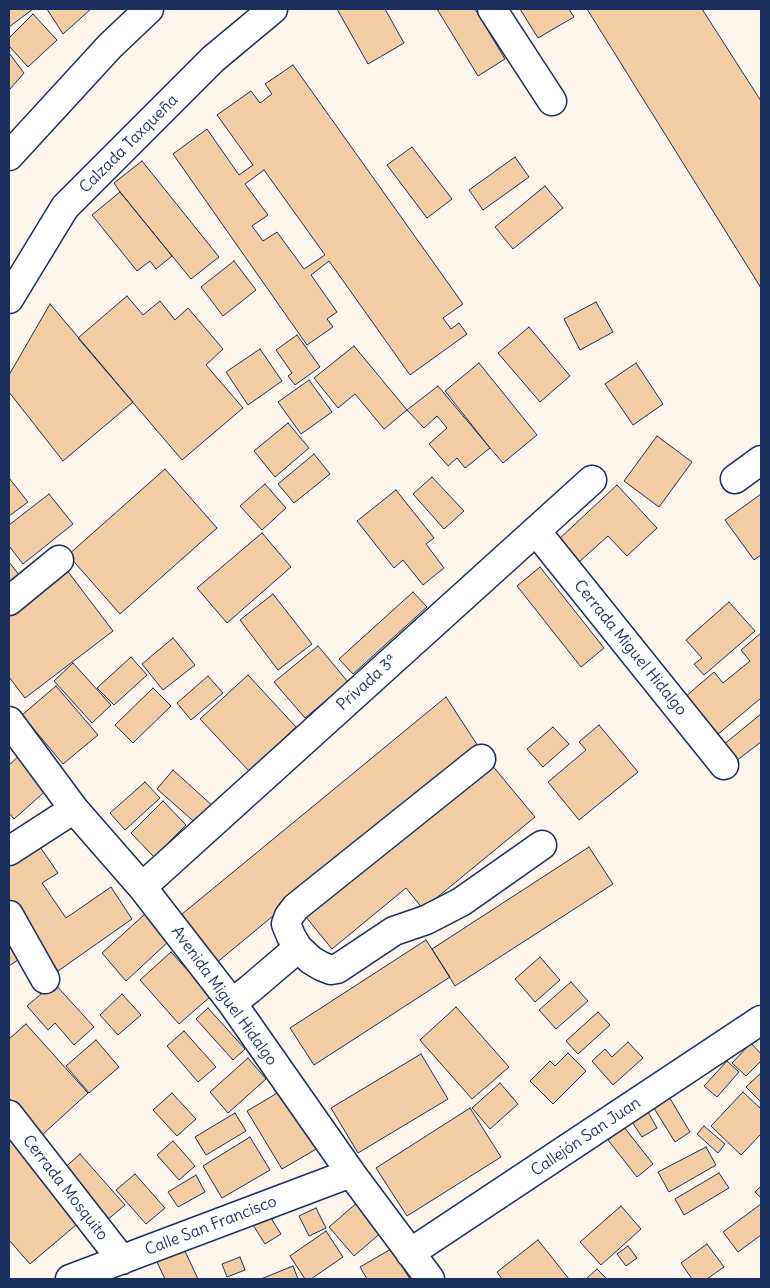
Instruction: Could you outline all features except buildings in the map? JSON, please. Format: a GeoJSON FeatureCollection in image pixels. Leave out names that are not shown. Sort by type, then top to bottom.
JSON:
{"type":"FeatureCollection","features":[{"type":"Feature","properties":{"kind":"street"},"geometry":{"type":"LineString","coordinates":[[9,156],[110,46],[150,9]]}},
{"type":"Feature","properties":{"kind":"street","name":"Calzada Taxqueña"},"geometry":{"type":"LineString","coordinates":[[9,299],[66,207],[213,59],[273,9]]}},
{"type":"Feature","properties":{"kind":"street"},"geometry":{"type":"LineString","coordinates":[[492,9],[552,101]]}},
{"type":"Feature","properties":{"kind":"street"},"geometry":{"type":"LineString","coordinates":[[735,479],[761,460]]}},
{"type":"Feature","properties":{"kind":"street","name":"Privada 3ª"},"geometry":{"type":"LineString","coordinates":[[142,887],[592,480]]}},
{"type":"Feature","properties":{"kind":"street","name":"Cerrada Miguel Hidalgo"},"geometry":{"type":"LineString","coordinates":[[536,531],[724,765]]}},
{"type":"Feature","properties":{"kind":"street"},"geometry":{"type":"LineString","coordinates":[[9,601],[59,560]]}},
{"type":"Feature","properties":{"kind":"street","name":"Avenida Miguel Hidalgo"},"geometry":{"type":"LineString","coordinates":[[9,721],[74,809],[142,887],[232,1003],[351,1173],[430,1279]]}},
{"type":"Feature","properties":{"kind":"street"},"geometry":{"type":"LineString","coordinates":[[482,759],[296,908],[289,916],[286,924],[298,948],[321,966],[331,970],[337,969],[394,931],[426,920],[461,902],[542,844]]}},
{"type":"Feature","properties":{"kind":"street"},"geometry":{"type":"LineString","coordinates":[[9,851],[74,809]]}},
{"type":"Feature","properties":{"kind":"street"},"geometry":{"type":"LineString","coordinates":[[9,915],[45,979]]}},
{"type":"Feature","properties":{"kind":"street"},"geometry":{"type":"LineString","coordinates":[[232,1003],[298,948]]}},
{"type":"Feature","properties":{"kind":"street","name":"Callejón San Juan"},"geometry":{"type":"LineString","coordinates":[[410,1253],[761,1020]]}},
{"type":"Feature","properties":{"kind":"street","name":"Cerrada Mosquito"},"geometry":{"type":"LineString","coordinates":[[9,1115],[122,1260]]}},
{"type":"Feature","properties":{"kind":"street","name":"Calle San Francisco"},"geometry":{"type":"LineString","coordinates":[[70,1279],[351,1173]]}}]}
